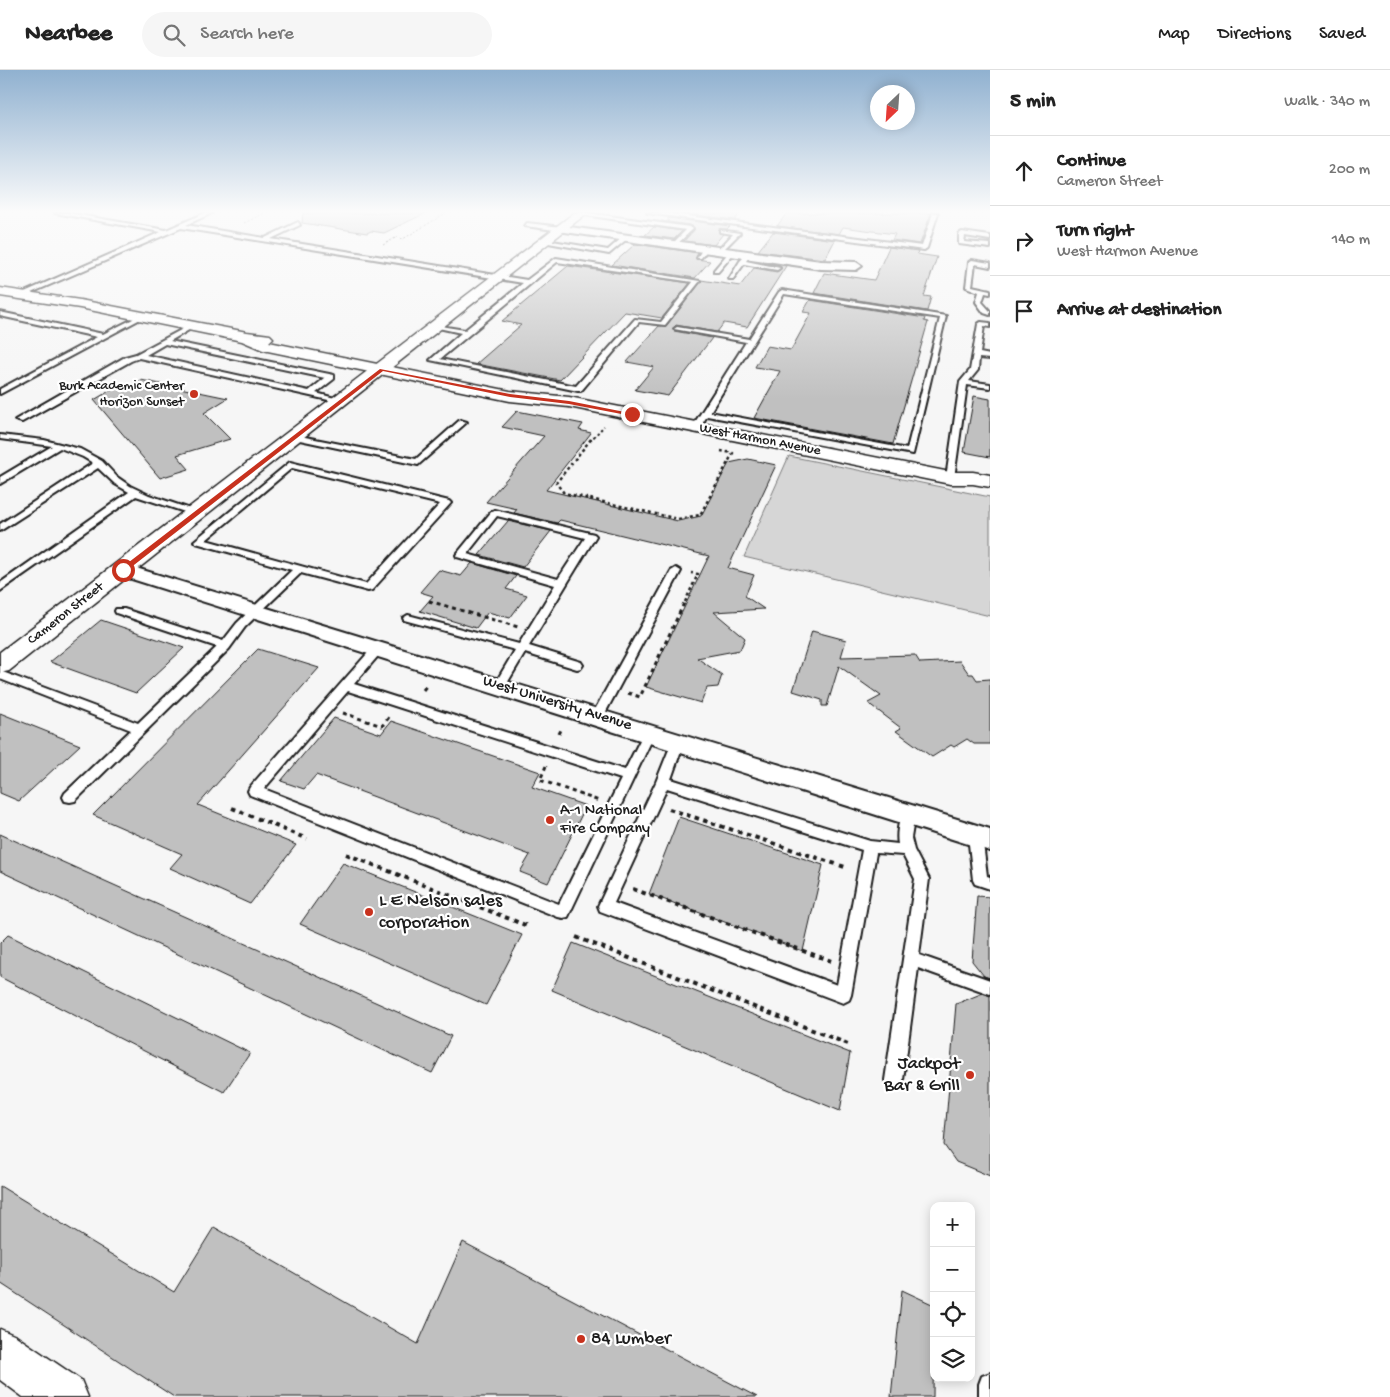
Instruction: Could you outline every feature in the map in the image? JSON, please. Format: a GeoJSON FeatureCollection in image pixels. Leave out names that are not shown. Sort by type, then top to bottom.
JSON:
{"type":"FeatureCollection","features":[{"type":"Feature","properties":{"kind":"main road","name":"Cameron Street"},"geometry":{"type":"LineString","coordinates":[[0,666],[503,275]]}},
{"type":"Feature","properties":{"kind":"main road","name":"West Harmon Avenue"},"geometry":{"type":"LineString","coordinates":[[0,292],[144,316],[247,338],[262,346],[386,366],[510,396],[701,420],[950,478],[973,489],[990,492]]}},
{"type":"Feature","properties":{"kind":"main road","name":"West Harmon Avenue"},"geometry":{"type":"LineString","coordinates":[[950,478],[973,478],[990,481]]}},
{"type":"Feature","properties":{"kind":"main road"},"geometry":{"type":"LineString","coordinates":[[0,1352],[64,1397]]}},
{"type":"Feature","properties":{"kind":"street","name":"West University Avenue"},"geometry":{"type":"LineString","coordinates":[[123,570],[982,837]]}},
{"type":"Feature","properties":{"kind":"lane"},"geometry":{"type":"LineString","coordinates":[[22,295],[69,275]]}},
{"type":"Feature","properties":{"kind":"lane"},"geometry":{"type":"LineString","coordinates":[[487,275],[528,282]]}},
{"type":"Feature","properties":{"kind":"lane"},"geometry":{"type":"LineString","coordinates":[[537,275],[434,360],[578,389],[637,320],[663,324],[697,281],[656,275]]}},
{"type":"Feature","properties":{"kind":"lane"},"geometry":{"type":"LineString","coordinates":[[971,275],[970,287],[990,292]]}},
{"type":"Feature","properties":{"kind":"lane"},"geometry":{"type":"LineString","coordinates":[[982,291],[979,302],[986,312],[990,314]]}},
{"type":"Feature","properties":{"kind":"lane"},"geometry":{"type":"LineString","coordinates":[[782,292],[944,317],[910,452],[701,420],[782,292]]}},
{"type":"Feature","properties":{"kind":"lane"},"geometry":{"type":"LineString","coordinates":[[0,314],[105,336]]}},
{"type":"Feature","properties":{"kind":"lane"},"geometry":{"type":"LineString","coordinates":[[0,392],[144,316]]}},
{"type":"Feature","properties":{"kind":"lane"},"geometry":{"type":"LineString","coordinates":[[950,478],[964,382],[974,370],[981,324],[990,325]]}},
{"type":"Feature","properties":{"kind":"lane"},"geometry":{"type":"LineString","coordinates":[[19,420],[192,326]]}},
{"type":"Feature","properties":{"kind":"lane"},"geometry":{"type":"LineString","coordinates":[[436,326],[466,332]]}},
{"type":"Feature","properties":{"kind":"lane"},"geometry":{"type":"LineString","coordinates":[[677,329],[751,341]]}},
{"type":"Feature","properties":{"kind":"lane"},"geometry":{"type":"LineString","coordinates":[[164,342],[331,377],[310,394]]}},
{"type":"Feature","properties":{"kind":"lane"},"geometry":{"type":"LineString","coordinates":[[976,355],[990,357]]}},
{"type":"Feature","properties":{"kind":"lane"},"geometry":{"type":"LineString","coordinates":[[139,356],[342,401]]}},
{"type":"Feature","properties":{"kind":"lane"},"geometry":{"type":"LineString","coordinates":[[964,382],[990,386]]}},
{"type":"Feature","properties":{"kind":"lane"},"geometry":{"type":"LineString","coordinates":[[294,437],[418,462],[463,422]]}},
{"type":"Feature","properties":{"kind":"lane"},"geometry":{"type":"LineString","coordinates":[[0,437],[58,446],[86,454],[118,481],[136,491],[157,501],[197,513]]}},
{"type":"Feature","properties":{"kind":"lane"},"geometry":{"type":"LineString","coordinates":[[0,481],[58,446]]}},
{"type":"Feature","properties":{"kind":"lane"},"geometry":{"type":"LineString","coordinates":[[0,528],[99,464]]}},
{"type":"Feature","properties":{"kind":"lane"},"geometry":{"type":"LineString","coordinates":[[290,466],[446,503],[368,588],[299,569],[199,541],[290,466]]}},
{"type":"Feature","properties":{"kind":"lane"},"geometry":{"type":"LineString","coordinates":[[0,588],[136,491]]}},
{"type":"Feature","properties":{"kind":"lane"},"geometry":{"type":"LineString","coordinates":[[499,686],[591,536],[495,512],[461,555],[561,583]]}},
{"type":"Feature","properties":{"kind":"lane"},"geometry":{"type":"LineString","coordinates":[[70,797],[226,646],[241,625],[299,569]]}},
{"type":"Feature","properties":{"kind":"lane"},"geometry":{"type":"LineString","coordinates":[[597,717],[676,571]]}},
{"type":"Feature","properties":{"kind":"lane"},"geometry":{"type":"LineString","coordinates":[[120,611],[226,646]]}},
{"type":"Feature","properties":{"kind":"lane"},"geometry":{"type":"LineString","coordinates":[[408,618],[522,648],[577,665]]}},
{"type":"Feature","properties":{"kind":"lane"},"geometry":{"type":"LineString","coordinates":[[378,649],[255,791],[563,912],[649,733]]}},
{"type":"Feature","properties":{"kind":"lane"},"geometry":{"type":"LineString","coordinates":[[0,675],[141,728]]}},
{"type":"Feature","properties":{"kind":"lane"},"geometry":{"type":"LineString","coordinates":[[346,686],[628,776]]}},
{"type":"Feature","properties":{"kind":"lane"},"geometry":{"type":"LineString","coordinates":[[678,742],[663,782],[605,906],[843,995],[870,847]]}},
{"type":"Feature","properties":{"kind":"lane"},"geometry":{"type":"LineString","coordinates":[[663,782],[870,847],[907,850]]}},
{"type":"Feature","properties":{"kind":"lane"},"geometry":{"type":"LineString","coordinates":[[894,1080],[922,879],[907,850],[904,838],[908,814]]}},
{"type":"Feature","properties":{"kind":"lane"},"geometry":{"type":"LineString","coordinates":[[982,837],[980,880],[990,883]]}},
{"type":"Feature","properties":{"kind":"lane"},"geometry":{"type":"LineString","coordinates":[[911,958],[990,987]]}},
{"type":"Feature","properties":{"kind":"lane"},"geometry":{"type":"LineString","coordinates":[[990,1384],[990,1397]]}},
{"type":"Feature","properties":{"kind":"path"},"geometry":{"type":"LineString","coordinates":[[608,427],[602,426],[556,483],[564,493],[678,519],[700,515],[733,454],[721,451]]}},
{"type":"Feature","properties":{"kind":"path"},"geometry":{"type":"LineString","coordinates":[[613,688],[640,697],[698,574],[676,571]]}},
{"type":"Feature","properties":{"kind":"path"},"geometry":{"type":"LineString","coordinates":[[429,602],[532,631]]}},
{"type":"Feature","properties":{"kind":"path"},"geometry":{"type":"LineString","coordinates":[[423,690],[427,685]]}},
{"type":"Feature","properties":{"kind":"path"},"geometry":{"type":"LineString","coordinates":[[342,712],[382,726],[392,714]]}},
{"type":"Feature","properties":{"kind":"path"},"geometry":{"type":"LineString","coordinates":[[559,734],[562,728]]}},
{"type":"Feature","properties":{"kind":"path"},"geometry":{"type":"LineString","coordinates":[[538,763],[548,766],[540,780],[602,802]]}},
{"type":"Feature","properties":{"kind":"path"},"geometry":{"type":"LineString","coordinates":[[661,806],[866,874]]}},
{"type":"Feature","properties":{"kind":"path"},"geometry":{"type":"LineString","coordinates":[[232,808],[307,839]]}},
{"type":"Feature","properties":{"kind":"path"},"geometry":{"type":"LineString","coordinates":[[346,854],[530,927]]}},
{"type":"Feature","properties":{"kind":"path"},"geometry":{"type":"LineString","coordinates":[[625,886],[834,962]]}},
{"type":"Feature","properties":{"kind":"path"},"geometry":{"type":"LineString","coordinates":[[576,937],[848,1044]]}},
{"type":"Feature","properties":{"kind":"shaded area"},"geometry":{"type":"Polygon","coordinates":[[[789,456],[990,497],[990,616],[744,557],[789,456]]]}},
{"type":"Feature","properties":{"kind":"building"},"geometry":{"type":"Polygon","coordinates":[[[557,275],[632,275],[690,283],[662,318],[625,312],[560,380],[476,364],[521,325],[502,321],[557,275]]]}},
{"type":"Feature","properties":{"kind":"building"},"geometry":{"type":"Polygon","coordinates":[[[675,275],[698,275],[695,278],[675,275]]]}},
{"type":"Feature","properties":{"kind":"building"},"geometry":{"type":"Polygon","coordinates":[[[749,275],[780,275],[747,327],[724,323],[717,332],[676,325],[672,329],[674,331],[712,338],[668,396],[635,390],[654,367],[627,362],[659,326],[666,326],[701,280],[740,286],[749,275]]]}},
{"type":"Feature","properties":{"kind":"building"},"geometry":{"type":"Polygon","coordinates":[[[823,275],[874,280],[876,275],[931,275],[924,296],[931,297],[927,311],[814,293],[823,275]]]}},
{"type":"Feature","properties":{"kind":"building"},"geometry":{"type":"Polygon","coordinates":[[[810,300],[925,318],[924,321],[928,322],[893,444],[754,418],[780,371],[755,367],[767,346],[791,350],[811,313],[803,312],[810,300]]]}},
{"type":"Feature","properties":{"kind":"building"},"geometry":{"type":"Polygon","coordinates":[[[141,380],[228,398],[204,413],[230,439],[177,455],[189,469],[160,478],[94,400],[118,386],[126,388],[141,380]]]}},
{"type":"Feature","properties":{"kind":"building"},"geometry":{"type":"Polygon","coordinates":[[[974,396],[990,399],[990,457],[964,452],[974,396]]]}},
{"type":"Feature","properties":{"kind":"building"},"geometry":{"type":"Polygon","coordinates":[[[517,411],[583,424],[579,430],[591,433],[546,490],[678,521],[701,516],[729,463],[748,459],[776,465],[728,568],[754,575],[745,596],[764,609],[714,612],[745,638],[740,650],[697,658],[722,675],[718,687],[707,688],[701,703],[646,687],[709,556],[560,520],[557,523],[514,513],[517,509],[486,502],[544,436],[502,427],[517,411]]]}},
{"type":"Feature","properties":{"kind":"building"},"geometry":{"type":"Polygon","coordinates":[[[508,521],[551,531],[523,567],[479,555],[508,521]]]}},
{"type":"Feature","properties":{"kind":"building"},"geometry":{"type":"Polygon","coordinates":[[[472,563],[516,576],[506,589],[527,595],[510,618],[488,612],[476,628],[420,611],[433,596],[420,592],[439,570],[461,576],[472,563]]]}},
{"type":"Feature","properties":{"kind":"building"},"geometry":{"type":"Polygon","coordinates":[[[101,620],[184,648],[136,693],[50,662],[101,620]]]}},
{"type":"Feature","properties":{"kind":"building"},"geometry":{"type":"Polygon","coordinates":[[[812,631],[846,640],[841,657],[915,655],[920,663],[960,661],[969,674],[973,674],[977,680],[990,679],[990,744],[974,744],[967,739],[954,747],[951,745],[932,757],[896,731],[901,728],[868,703],[881,696],[839,666],[827,706],[822,706],[822,700],[793,691],[812,631]]]}},
{"type":"Feature","properties":{"kind":"building"},"geometry":{"type":"Polygon","coordinates":[[[258,649],[319,668],[198,805],[296,845],[250,904],[170,868],[182,854],[93,815],[258,649]]]}},
{"type":"Feature","properties":{"kind":"building"},"geometry":{"type":"Polygon","coordinates":[[[0,713],[80,745],[19,801],[0,793],[0,713]]]}},
{"type":"Feature","properties":{"kind":"building"},"geometry":{"type":"Polygon","coordinates":[[[334,718],[381,734],[391,721],[540,772],[532,787],[586,806],[548,883],[520,872],[530,855],[316,775],[304,789],[281,781],[334,718]]]}},
{"type":"Feature","properties":{"kind":"building"},"geometry":{"type":"Polygon","coordinates":[[[679,817],[823,865],[803,951],[649,894],[679,817]]]}},
{"type":"Feature","properties":{"kind":"building"},"geometry":{"type":"Polygon","coordinates":[[[0,834],[451,1036],[432,1073],[0,871],[0,834]]]}},
{"type":"Feature","properties":{"kind":"building"},"geometry":{"type":"Polygon","coordinates":[[[343,863],[522,935],[486,1005],[300,924],[343,863]]]}},
{"type":"Feature","properties":{"kind":"building"},"geometry":{"type":"Polygon","coordinates":[[[977,896],[990,897],[990,978],[984,976],[972,961],[977,896]]]}},
{"type":"Feature","properties":{"kind":"building"},"geometry":{"type":"Polygon","coordinates":[[[8,935],[250,1053],[224,1092],[0,977],[0,943],[8,935]]]}},
{"type":"Feature","properties":{"kind":"building"},"geometry":{"type":"Polygon","coordinates":[[[573,943],[850,1053],[840,1111],[552,990],[573,943]]]}},
{"type":"Feature","properties":{"kind":"building","name":"Jackpot Bar & Grill"},"geometry":{"type":"Polygon","coordinates":[[[983,993],[990,996],[990,1176],[956,1162],[944,1145],[956,1004],[983,993]]]}},
{"type":"Feature","properties":{"kind":"building"},"geometry":{"type":"Polygon","coordinates":[[[0,1186],[174,1292],[214,1227],[418,1344],[463,1242],[757,1397],[174,1397],[0,1283],[0,1186]]]}},
{"type":"Feature","properties":{"kind":"building"},"geometry":{"type":"Polygon","coordinates":[[[902,1290],[930,1303],[930,1382],[933,1382],[933,1397],[891,1397],[902,1290]]]}},
{"type":"Feature","properties":{"kind":"place","name":"Burk Academic Center Horizon Sunset"},"geometry":{"type":"Point","coordinates":[194,394]}},
{"type":"Feature","properties":{"kind":"place","name":"A-1 National Fire Company"},"geometry":{"type":"Point","coordinates":[550,820]}},
{"type":"Feature","properties":{"kind":"place","name":"L E Nelson sales corporation"},"geometry":{"type":"Point","coordinates":[369,912]}},
{"type":"Feature","properties":{"kind":"place","name":"Jackpot Bar & Grill"},"geometry":{"type":"Point","coordinates":[970,1075]}},
{"type":"Feature","properties":{"kind":"place","name":"84 Lumber"},"geometry":{"type":"Point","coordinates":[581,1339]}},
{"type":"Feature","properties":{"kind":"route"},"geometry":{"type":"LineString","coordinates":[[123,570],[382,370],[510,396],[569,402],[632,414]]}}]}
